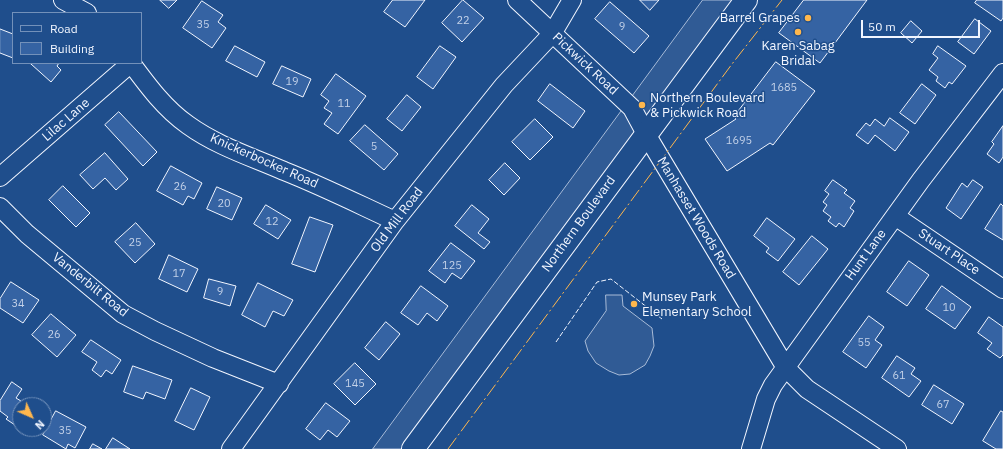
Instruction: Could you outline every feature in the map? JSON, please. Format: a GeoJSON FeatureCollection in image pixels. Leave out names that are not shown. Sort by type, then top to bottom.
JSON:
{"type":"FeatureCollection","features":[{"type":"Feature","properties":{"kind":"main road","name":"Northern Boulevard"},"geometry":{"type":"LineString","coordinates":[[413,449],[746,0]]}},
{"type":"Feature","properties":{"kind":"street"},"geometry":{"type":"LineString","coordinates":[[63,0],[85,12]]}},
{"type":"Feature","properties":{"kind":"street","name":"Pickwick Road"},"geometry":{"type":"LineString","coordinates":[[517,0],[632,108],[646,134]]}},
{"type":"Feature","properties":{"kind":"street","name":"Old Mill Road"},"geometry":{"type":"LineString","coordinates":[[231,449],[395,221],[504,85],[552,34],[572,0]]}},
{"type":"Feature","properties":{"kind":"street","name":"Lilac Lane"},"geometry":{"type":"LineString","coordinates":[[0,177],[130,64]]}},
{"type":"Feature","properties":{"kind":"street","name":"Knickerbocker Road"},"geometry":{"type":"LineString","coordinates":[[132,64],[148,87],[164,104],[188,125],[216,142],[314,183],[395,221]]}},
{"type":"Feature","properties":{"kind":"street","name":"Hunt Lane"},"geometry":{"type":"LineString","coordinates":[[751,449],[768,393],[895,216],[1003,73]]}},
{"type":"Feature","properties":{"kind":"street","name":"Manhasset Woods Road"},"geometry":{"type":"LineString","coordinates":[[646,134],[786,368],[807,389],[897,449]]}},
{"type":"Feature","properties":{"kind":"street","name":"Vanderbilt Road"},"geometry":{"type":"LineString","coordinates":[[0,207],[27,234],[123,314],[191,348],[278,384]]}},
{"type":"Feature","properties":{"kind":"street","name":"Stuart Place"},"geometry":{"type":"LineString","coordinates":[[895,216],[1003,289]]}},
{"type":"Feature","properties":{"kind":"shaded area"},"geometry":{"type":"Polygon","coordinates":[[[703,0],[746,0],[413,449],[373,449],[703,0]]]}},
{"type":"Feature","properties":{"kind":"shaded area"},"geometry":{"type":"Polygon","coordinates":[[[606,295],[622,295],[623,306],[652,328],[654,346],[650,356],[645,365],[630,374],[619,375],[609,371],[596,363],[588,351],[585,341],[606,311],[606,295]]]}},
{"type":"Feature","properties":{"kind":"building"},"geometry":{"type":"Polygon","coordinates":[[[160,0],[177,0],[169,8],[160,0]]]}},
{"type":"Feature","properties":{"kind":"building"},"geometry":{"type":"Polygon","coordinates":[[[393,0],[425,0],[405,27],[384,12],[393,0]]]}},
{"type":"Feature","properties":{"kind":"building"},"geometry":{"type":"Polygon","coordinates":[[[463,0],[484,18],[462,42],[442,23],[463,0]]]}},
{"type":"Feature","properties":{"kind":"building"},"geometry":{"type":"Polygon","coordinates":[[[640,0],[659,0],[650,10],[640,0]]]}},
{"type":"Feature","properties":{"kind":"building"},"geometry":{"type":"Polygon","coordinates":[[[804,0],[867,0],[820,63],[779,33],[804,0]]]}},
{"type":"Feature","properties":{"kind":"building"},"geometry":{"type":"Polygon","coordinates":[[[977,0],[1003,0],[1003,18],[1001,21],[975,3],[977,0]]]}},
{"type":"Feature","properties":{"kind":"building"},"geometry":{"type":"Polygon","coordinates":[[[202,1],[223,15],[218,22],[226,28],[212,48],[183,28],[202,1]]]}},
{"type":"Feature","properties":{"kind":"building"},"geometry":{"type":"Polygon","coordinates":[[[610,2],[649,36],[634,53],[595,19],[610,2]]]}},
{"type":"Feature","properties":{"kind":"building"},"geometry":{"type":"Polygon","coordinates":[[[975,19],[991,31],[974,54],[958,42],[975,19]]]}},
{"type":"Feature","properties":{"kind":"building"},"geometry":{"type":"Polygon","coordinates":[[[911,21],[922,31],[912,43],[901,33],[911,21]]]}},
{"type":"Feature","properties":{"kind":"building"},"geometry":{"type":"Polygon","coordinates":[[[0,29],[12,34],[12,58],[0,53],[0,29]]]}},
{"type":"Feature","properties":{"kind":"building"},"geometry":{"type":"Polygon","coordinates":[[[235,46],[265,62],[257,77],[226,61],[235,46]]]}},
{"type":"Feature","properties":{"kind":"building"},"geometry":{"type":"Polygon","coordinates":[[[440,46],[456,57],[433,89],[417,77],[440,46]]]}},
{"type":"Feature","properties":{"kind":"building"},"geometry":{"type":"Polygon","coordinates":[[[938,46],[966,66],[952,84],[949,82],[945,88],[936,81],[938,77],[929,70],[938,58],[933,54],[938,46]]]}},
{"type":"Feature","properties":{"kind":"building"},"geometry":{"type":"Polygon","coordinates":[[[776,62],[815,91],[773,145],[770,143],[727,171],[705,139],[736,119],[734,117],[776,62]]]}},
{"type":"Feature","properties":{"kind":"building"},"geometry":{"type":"Polygon","coordinates":[[[31,64],[58,64],[57,66],[61,70],[51,82],[31,64]]]}},
{"type":"Feature","properties":{"kind":"building"},"geometry":{"type":"Polygon","coordinates":[[[282,66],[311,79],[303,97],[273,84],[282,66]]]}},
{"type":"Feature","properties":{"kind":"building"},"geometry":{"type":"Polygon","coordinates":[[[336,74],[366,96],[338,134],[324,124],[332,113],[324,108],[329,101],[321,95],[336,74]]]}},
{"type":"Feature","properties":{"kind":"building"},"geometry":{"type":"Polygon","coordinates":[[[550,84],[585,111],[573,128],[538,101],[550,84]]]}},
{"type":"Feature","properties":{"kind":"building"},"geometry":{"type":"Polygon","coordinates":[[[922,84],[936,95],[915,124],[900,113],[922,84]]]}},
{"type":"Feature","properties":{"kind":"building"},"geometry":{"type":"Polygon","coordinates":[[[407,95],[421,107],[402,131],[387,119],[407,95]]]}},
{"type":"Feature","properties":{"kind":"building"},"geometry":{"type":"Polygon","coordinates":[[[119,112],[157,152],[143,166],[105,125],[119,112]]]}},
{"type":"Feature","properties":{"kind":"building"},"geometry":{"type":"Polygon","coordinates":[[[890,118],[909,132],[895,151],[875,135],[868,144],[856,135],[866,123],[870,126],[875,119],[884,126],[890,118]]]}},
{"type":"Feature","properties":{"kind":"building"},"geometry":{"type":"Polygon","coordinates":[[[535,119],[553,137],[530,160],[512,142],[535,119]]]}},
{"type":"Feature","properties":{"kind":"building"},"geometry":{"type":"Polygon","coordinates":[[[365,125],[398,154],[384,170],[350,141],[365,125]]]}},
{"type":"Feature","properties":{"kind":"building"},"geometry":{"type":"Polygon","coordinates":[[[1003,126],[1003,157],[999,163],[987,154],[994,144],[992,142],[1003,126]]]}},
{"type":"Feature","properties":{"kind":"building"},"geometry":{"type":"Polygon","coordinates":[[[105,153],[128,179],[116,190],[105,178],[93,189],[80,175],[105,153]]]}},
{"type":"Feature","properties":{"kind":"building"},"geometry":{"type":"Polygon","coordinates":[[[505,163],[520,178],[504,195],[489,180],[505,163]]]}},
{"type":"Feature","properties":{"kind":"building"},"geometry":{"type":"Polygon","coordinates":[[[171,166],[202,183],[194,199],[188,196],[183,205],[157,191],[171,166]]]}},
{"type":"Feature","properties":{"kind":"building"},"geometry":{"type":"Polygon","coordinates":[[[833,180],[847,190],[844,193],[855,201],[850,208],[854,211],[844,227],[839,223],[836,227],[828,221],[831,217],[823,211],[827,205],[823,202],[829,194],[825,191],[833,180]]]}},
{"type":"Feature","properties":{"kind":"building"},"geometry":{"type":"Polygon","coordinates":[[[973,180],[983,187],[961,219],[946,208],[962,183],[967,187],[973,180]]]}},
{"type":"Feature","properties":{"kind":"building"},"geometry":{"type":"Polygon","coordinates":[[[63,186],[90,213],[76,227],[49,200],[63,186]]]}},
{"type":"Feature","properties":{"kind":"building"},"geometry":{"type":"Polygon","coordinates":[[[217,187],[242,198],[232,220],[207,209],[217,187]]]}},
{"type":"Feature","properties":{"kind":"building"},"geometry":{"type":"Polygon","coordinates":[[[1001,204],[1003,206],[1003,240],[985,229],[1001,204]]]}},
{"type":"Feature","properties":{"kind":"building"},"geometry":{"type":"Polygon","coordinates":[[[266,205],[291,220],[278,239],[254,224],[266,205]]]}},
{"type":"Feature","properties":{"kind":"building"},"geometry":{"type":"Polygon","coordinates":[[[472,205],[489,219],[478,233],[490,242],[484,249],[455,226],[472,205]]]}},
{"type":"Feature","properties":{"kind":"building"},"geometry":{"type":"Polygon","coordinates":[[[310,217],[333,225],[315,272],[292,264],[310,217]]]}},
{"type":"Feature","properties":{"kind":"building"},"geometry":{"type":"Polygon","coordinates":[[[767,218],[795,239],[778,261],[766,252],[769,248],[754,236],[767,218]]]}},
{"type":"Feature","properties":{"kind":"building"},"geometry":{"type":"Polygon","coordinates":[[[136,223],[155,244],[135,263],[115,242],[136,223]]]}},
{"type":"Feature","properties":{"kind":"building"},"geometry":{"type":"Polygon","coordinates":[[[812,236],[828,249],[799,285],[783,272],[812,236]]]}},
{"type":"Feature","properties":{"kind":"building"},"geometry":{"type":"Polygon","coordinates":[[[451,243],[475,261],[461,279],[452,273],[445,283],[429,271],[451,243]]]}},
{"type":"Feature","properties":{"kind":"building"},"geometry":{"type":"Polygon","coordinates":[[[169,255],[198,269],[187,292],[159,279],[169,255]]]}},
{"type":"Feature","properties":{"kind":"building"},"geometry":{"type":"Polygon","coordinates":[[[909,261],[929,275],[907,306],[887,292],[909,261]]]}},
{"type":"Feature","properties":{"kind":"building"},"geometry":{"type":"Polygon","coordinates":[[[209,279],[236,286],[230,306],[204,298],[209,279]]]}},
{"type":"Feature","properties":{"kind":"building"},"geometry":{"type":"Polygon","coordinates":[[[11,282],[39,300],[23,323],[0,308],[0,299],[11,282]]]}},
{"type":"Feature","properties":{"kind":"building"},"geometry":{"type":"Polygon","coordinates":[[[258,283],[293,300],[284,316],[273,311],[265,327],[242,315],[258,283]]]}},
{"type":"Feature","properties":{"kind":"building"},"geometry":{"type":"Polygon","coordinates":[[[421,286],[448,306],[437,321],[427,313],[418,325],[401,313],[421,286]]]}},
{"type":"Feature","properties":{"kind":"building"},"geometry":{"type":"Polygon","coordinates":[[[942,286],[971,307],[955,329],[926,309],[942,286]]]}},
{"type":"Feature","properties":{"kind":"building"},"geometry":{"type":"Polygon","coordinates":[[[51,314],[76,335],[57,357],[32,335],[51,314]]]}},
{"type":"Feature","properties":{"kind":"building"},"geometry":{"type":"Polygon","coordinates":[[[869,316],[884,327],[875,340],[882,345],[866,368],[843,352],[869,316]]]}},
{"type":"Feature","properties":{"kind":"building"},"geometry":{"type":"Polygon","coordinates":[[[989,317],[1003,327],[1003,355],[1000,358],[987,349],[992,343],[978,333],[989,317]]]}},
{"type":"Feature","properties":{"kind":"building"},"geometry":{"type":"Polygon","coordinates":[[[386,322],[400,334],[379,360],[365,348],[386,322]]]}},
{"type":"Feature","properties":{"kind":"building"},"geometry":{"type":"Polygon","coordinates":[[[91,340],[121,360],[112,374],[106,370],[101,377],[92,370],[97,362],[82,352],[91,340]]]}},
{"type":"Feature","properties":{"kind":"building"},"geometry":{"type":"Polygon","coordinates":[[[897,356],[915,368],[911,374],[921,381],[909,397],[882,378],[897,356]]]}},
{"type":"Feature","properties":{"kind":"building"},"geometry":{"type":"Polygon","coordinates":[[[355,363],[376,384],[355,405],[334,384],[355,363]]]}},
{"type":"Feature","properties":{"kind":"building"},"geometry":{"type":"Polygon","coordinates":[[[133,366],[172,380],[165,399],[146,392],[143,399],[124,392],[133,366]]]}},
{"type":"Feature","properties":{"kind":"building"},"geometry":{"type":"Polygon","coordinates":[[[12,382],[22,389],[17,397],[12,397],[12,423],[6,419],[8,417],[0,411],[0,401],[12,382]]]}},
{"type":"Feature","properties":{"kind":"building"},"geometry":{"type":"Polygon","coordinates":[[[934,385],[964,404],[952,424],[922,405],[934,385]]]}},
{"type":"Feature","properties":{"kind":"building"},"geometry":{"type":"Polygon","coordinates":[[[191,388],[210,397],[194,430],[175,421],[191,388]]]}},
{"type":"Feature","properties":{"kind":"building"},"geometry":{"type":"Polygon","coordinates":[[[326,403],[350,421],[337,437],[328,430],[320,440],[306,429],[326,403]]]}},
{"type":"Feature","properties":{"kind":"building"},"geometry":{"type":"Polygon","coordinates":[[[56,411],[86,427],[75,448],[68,444],[66,449],[46,437],[52,437],[52,418],[56,411]]]}},
{"type":"Feature","properties":{"kind":"building"},"geometry":{"type":"Polygon","coordinates":[[[1001,411],[1003,412],[1003,449],[996,449],[983,441],[1001,411]]]}},
{"type":"Feature","properties":{"kind":"building"},"geometry":{"type":"Polygon","coordinates":[[[113,438],[130,449],[106,449],[113,438]]]}},
{"type":"Feature","properties":{"kind":"building"},"geometry":{"type":"Polygon","coordinates":[[[93,444],[102,449],[90,449],[93,444]]]}},
{"type":"Feature","properties":{"kind":"fence"},"geometry":{"type":"LineString","coordinates":[[556,342],[597,282],[611,279],[662,319]]}},
{"type":"Feature","properties":{"kind":"power"},"geometry":{"type":"LineString","coordinates":[[448,449],[732,64],[782,0]]}},
{"type":"Feature","properties":{"kind":"place","name":"Barrel Grapes"},"geometry":{"type":"Point","coordinates":[808,18]}},
{"type":"Feature","properties":{"kind":"place","name":"Karen Sabag Bridal"},"geometry":{"type":"Point","coordinates":[798,32]}},
{"type":"Feature","properties":{"kind":"place","name":"Northern Boulevard & Pickwick Road"},"geometry":{"type":"Point","coordinates":[642,105]}},
{"type":"Feature","properties":{"kind":"place","name":"Munsey Park Elementary School"},"geometry":{"type":"Point","coordinates":[634,304]}}]}
